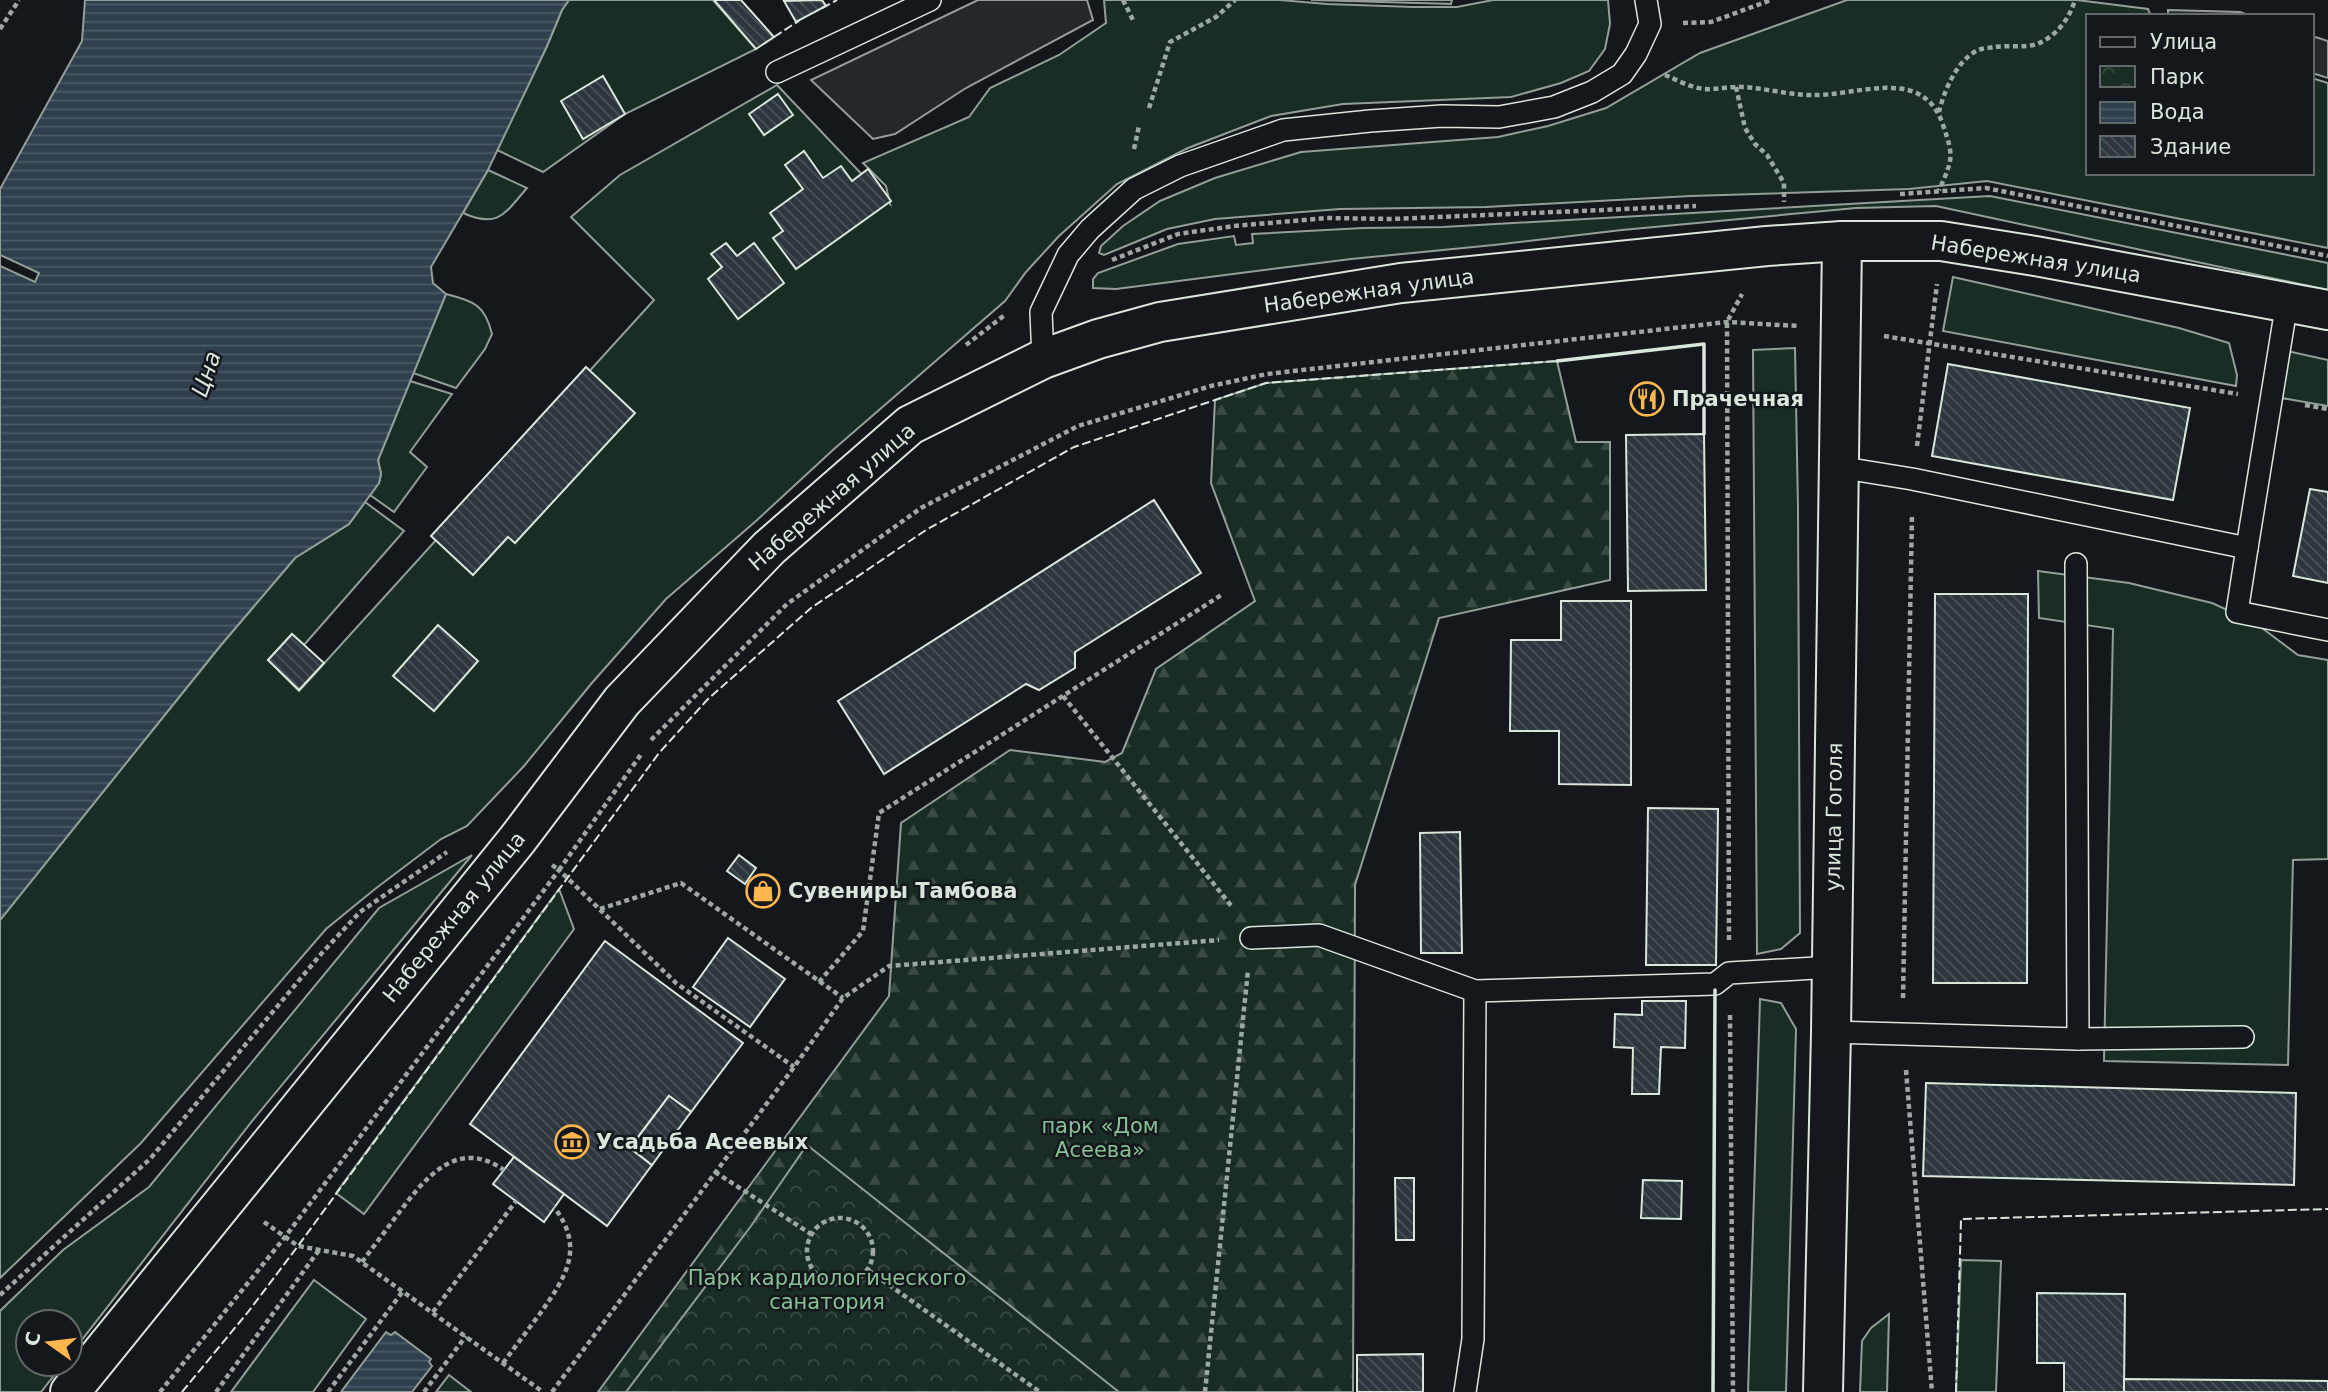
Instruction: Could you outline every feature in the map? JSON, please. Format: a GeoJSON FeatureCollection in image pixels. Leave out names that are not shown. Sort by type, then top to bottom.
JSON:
{"type":"FeatureCollection","features":[{"type":"Feature","properties":{"kind":"street","name":"Набережная улица"},"geometry":{"type":"LineString","coordinates":[[70,1392],[517,840],[622,701],[769,548],[910,425],[1043,359],[1098,339],[1160,322],[1401,283],[1767,246],[1842,241],[1941,241],[2328,310]]}},
{"type":"Feature","properties":{"kind":"street","name":"улица Гоголя"},"geometry":{"type":"LineString","coordinates":[[1823,1392],[1842,241]]}},
{"type":"Feature","properties":{"kind":"lane"},"geometry":{"type":"LineString","coordinates":[[777,72],[930,0]]}},
{"type":"Feature","properties":{"kind":"lane"},"geometry":{"type":"LineString","coordinates":[[1043,359],[1041,312],[1056,278],[1068,256],[1090,229],[1135,189],[1204,157],[1283,130],[1323,124],[1442,116],[1499,117],[1553,107],[1592,92],[1622,74],[1636,54],[1650,24],[1646,0]]}},
{"type":"Feature","properties":{"kind":"lane"},"geometry":{"type":"LineString","coordinates":[[2287,302],[2237,612],[2328,630]]}},
{"type":"Feature","properties":{"kind":"lane"},"geometry":{"type":"LineString","coordinates":[[1838,467],[1912,479],[2247,548]]}},
{"type":"Feature","properties":{"kind":"lane"},"geometry":{"type":"LineString","coordinates":[[2076,564],[2078,1038]]}},
{"type":"Feature","properties":{"kind":"lane"},"geometry":{"type":"LineString","coordinates":[[1254,937],[1319,935],[1475,991],[1715,984],[1729,973],[1832,967]]}},
{"type":"Feature","properties":{"kind":"lane"},"geometry":{"type":"LineString","coordinates":[[1465,1392],[1473,1339],[1475,991]]}},
{"type":"Feature","properties":{"kind":"lane"},"geometry":{"type":"LineString","coordinates":[[1831,1032],[2078,1038],[2243,1037]]}},
{"type":"Feature","properties":{"kind":"path"},"geometry":{"type":"LineString","coordinates":[[0,29],[19,0]]}},
{"type":"Feature","properties":{"kind":"path"},"geometry":{"type":"LineString","coordinates":[[1123,0],[1133,20]]}},
{"type":"Feature","properties":{"kind":"path"},"geometry":{"type":"LineString","coordinates":[[1149,108],[1170,42],[1216,17],[1235,0]]}},
{"type":"Feature","properties":{"kind":"path"},"geometry":{"type":"LineString","coordinates":[[1650,24],[1711,22],[1771,0]]}},
{"type":"Feature","properties":{"kind":"path"},"geometry":{"type":"LineString","coordinates":[[1939,112],[1956,69],[1978,50],[2005,45],[2036,44],[2056,32],[2070,15],[2074,0]]}},
{"type":"Feature","properties":{"kind":"path"},"geometry":{"type":"LineString","coordinates":[[1636,54],[1656,71],[1704,89],[1736,88],[1815,96],[1888,87],[1919,93],[1939,112],[1953,152],[1939,191]]}},
{"type":"Feature","properties":{"kind":"path"},"geometry":{"type":"LineString","coordinates":[[1736,88],[1745,128],[1755,144],[1768,155],[1784,183],[1784,202]]}},
{"type":"Feature","properties":{"kind":"path"},"geometry":{"type":"LineString","coordinates":[[1131,160],[1139,126]]}},
{"type":"Feature","properties":{"kind":"path"},"geometry":{"type":"LineString","coordinates":[[1896,194],[1986,188],[2328,256]]}},
{"type":"Feature","properties":{"kind":"path"},"geometry":{"type":"LineString","coordinates":[[1932,1392],[1903,1033],[1912,479],[1931,344],[1941,241],[1950,190]]}},
{"type":"Feature","properties":{"kind":"path"},"geometry":{"type":"LineString","coordinates":[[1733,1392],[1727,322],[1767,246],[1765,202],[1791,201]]}},
{"type":"Feature","properties":{"kind":"path"},"geometry":{"type":"LineString","coordinates":[[957,353],[1056,278],[1178,234],[1327,218],[1392,219],[1699,206]]}},
{"type":"Feature","properties":{"kind":"path"},"geometry":{"type":"LineString","coordinates":[[160,1392],[285,1237],[559,870],[652,739],[787,604],[921,508],[1079,426],[1211,386],[1267,373],[1727,322],[1841,329],[2328,409]]}},
{"type":"Feature","properties":{"kind":"path"},"geometry":{"type":"LineString","coordinates":[[819,982],[863,931],[879,813],[1223,594]]}},
{"type":"Feature","properties":{"kind":"path"},"geometry":{"type":"LineString","coordinates":[[1063,696],[1254,937],[1205,1392]]}},
{"type":"Feature","properties":{"kind":"path"},"geometry":{"type":"LineString","coordinates":[[517,840],[559,870],[676,983],[794,1067]]}},
{"type":"Feature","properties":{"kind":"path"},"geometry":{"type":"LineString","coordinates":[[0,1295],[150,1159],[321,954],[360,912],[449,851]]}},
{"type":"Feature","properties":{"kind":"path"},"geometry":{"type":"LineString","coordinates":[[600,909],[681,883],[843,998]]}},
{"type":"Feature","properties":{"kind":"path"},"geometry":{"type":"LineString","coordinates":[[552,1392],[843,998],[889,966],[1254,937]]}},
{"type":"Feature","properties":{"kind":"path"},"geometry":{"type":"LineString","coordinates":[[362,1262],[420,1185],[447,1164],[459,1159],[478,1157],[504,1170]]}},
{"type":"Feature","properties":{"kind":"path"},"geometry":{"type":"LineString","coordinates":[[715,1172],[811,1234]]}},
{"type":"Feature","properties":{"kind":"path"},"geometry":{"type":"LineString","coordinates":[[229,1198],[298,1246],[353,1256],[542,1392]]}},
{"type":"Feature","properties":{"kind":"path"},"geometry":{"type":"LineString","coordinates":[[433,1312],[516,1202]]}},
{"type":"Feature","properties":{"kind":"path"},"geometry":{"type":"LineString","coordinates":[[503,1363],[565,1275],[570,1243],[565,1226],[554,1207]]}},
{"type":"Feature","properties":{"kind":"path"},"geometry":{"type":"LineString","coordinates":[[838,1217],[858,1222],[872,1239],[874,1250],[868,1270],[849,1283],[838,1285],[827,1282],[811,1267],[807,1256],[811,1234],[818,1226],[838,1217]]}},
{"type":"Feature","properties":{"kind":"path"},"geometry":{"type":"LineString","coordinates":[[216,1392],[319,1250]]}},
{"type":"Feature","properties":{"kind":"path"},"geometry":{"type":"LineString","coordinates":[[868,1270],[1040,1392]]}},
{"type":"Feature","properties":{"kind":"path"},"geometry":{"type":"LineString","coordinates":[[328,1392],[403,1291]]}},
{"type":"Feature","properties":{"kind":"path"},"geometry":{"type":"LineString","coordinates":[[424,1392],[466,1336]]}},
{"type":"Feature","properties":{"kind":"green space"},"geometry":{"type":"Polygon","coordinates":[[[569,0],[713,0],[756,49],[625,114],[543,172],[497,150],[569,0]]]}},
{"type":"Feature","properties":{"kind":"green space"},"geometry":{"type":"Polygon","coordinates":[[[1104,0],[1280,0],[1327,4],[1457,7],[1493,0],[1608,0],[1610,24],[1605,49],[1589,71],[1561,83],[1511,97],[1343,104],[1271,116],[1188,148],[1117,184],[1059,236],[1026,272],[1005,301],[666,599],[524,766],[467,826],[441,839],[326,929],[141,1143],[0,1278],[0,920],[221,645],[295,558],[349,524],[365,502],[404,531],[304,645],[292,634],[268,660],[299,691],[654,300],[571,217],[620,175],[777,85],[890,204],[886,186],[863,163],[969,117],[990,88],[1059,55],[1106,23],[1104,0]]]}},
{"type":"Feature","properties":{"kind":"green space"},"geometry":{"type":"Polygon","coordinates":[[[1847,0],[2077,0],[2148,9],[2150,14],[2086,14],[2086,175],[2314,175],[2314,79],[2328,83],[2328,248],[1987,181],[1909,189],[1691,196],[1486,207],[1340,209],[1215,219],[1167,229],[1104,255],[1099,253],[1101,246],[1123,226],[1160,201],[1215,178],[1301,152],[1498,137],[1548,126],[1606,108],[1700,53],[1847,0]]]}},
{"type":"Feature","properties":{"kind":"green space"},"geometry":{"type":"Polygon","coordinates":[[[488,170],[527,188],[507,211],[493,219],[475,218],[463,213],[488,170]]]}},
{"type":"Feature","properties":{"kind":"green space"},"geometry":{"type":"Polygon","coordinates":[[[1990,196],[2328,263],[2328,290],[1936,206],[1856,208],[1622,230],[1351,259],[1116,289],[1093,288],[1093,279],[1098,273],[1178,244],[1234,236],[1236,245],[1253,243],[1252,234],[1443,227],[1990,196]]]}},
{"type":"Feature","properties":{"kind":"green space"},"geometry":{"type":"Polygon","coordinates":[[[1953,277],[2179,328],[2229,343],[2237,375],[2236,386],[1943,331],[1953,277]]]}},
{"type":"Feature","properties":{"kind":"green space"},"geometry":{"type":"Polygon","coordinates":[[[446,294],[471,302],[482,310],[492,334],[485,349],[456,388],[413,373],[446,294]]]}},
{"type":"Feature","properties":{"kind":"green space"},"geometry":{"type":"Polygon","coordinates":[[[1795,348],[1800,933],[1781,949],[1757,954],[1753,350],[1795,348]]]}},
{"type":"Feature","properties":{"kind":"green space"},"geometry":{"type":"Polygon","coordinates":[[[2273,348],[2328,360],[2328,406],[2264,395],[2273,348]]]}},
{"type":"Feature","properties":{"kind":"green space","name":"парк «Дом Асеева»"},"geometry":{"type":"Polygon","coordinates":[[[1557,361],[1576,442],[1610,442],[1610,580],[1439,618],[1355,885],[1353,1392],[598,1392],[889,996],[901,823],[1010,750],[1105,762],[1122,753],[1156,669],[1255,601],[1211,483],[1215,400],[1266,383],[1557,361]]]}},
{"type":"Feature","properties":{"kind":"green space"},"geometry":{"type":"Polygon","coordinates":[[[410,381],[452,394],[410,452],[427,467],[394,512],[370,495],[379,483],[381,474],[378,460],[410,381]]]}},
{"type":"Feature","properties":{"kind":"green space"},"geometry":{"type":"Polygon","coordinates":[[[2038,571],[2129,583],[2212,603],[2254,622],[2298,655],[2328,660],[2328,859],[2293,860],[2288,1065],[2104,1061],[2113,629],[2039,618],[2038,571]]]}},
{"type":"Feature","properties":{"kind":"green space"},"geometry":{"type":"Polygon","coordinates":[[[472,855],[253,1120],[84,1337],[84,1308],[14,1308],[14,1378],[52,1378],[41,1392],[0,1392],[0,1311],[63,1250],[149,1187],[379,908],[472,855]]]}},
{"type":"Feature","properties":{"kind":"green space"},"geometry":{"type":"Polygon","coordinates":[[[559,889],[574,929],[364,1214],[336,1193],[559,889]]]}},
{"type":"Feature","properties":{"kind":"green space"},"geometry":{"type":"Polygon","coordinates":[[[1760,999],[1781,1003],[1796,1029],[1786,1392],[1748,1392],[1760,999]]]}},
{"type":"Feature","properties":{"kind":"green space","name":"Парк кардиологического санатория"},"geometry":{"type":"Polygon","coordinates":[[[807,1145],[1119,1392],[626,1392],[751,1226],[807,1145]]]}},
{"type":"Feature","properties":{"kind":"green space"},"geometry":{"type":"Polygon","coordinates":[[[1961,1260],[2001,1261],[1996,1392],[1956,1392],[1961,1260]]]}},
{"type":"Feature","properties":{"kind":"green space"},"geometry":{"type":"Polygon","coordinates":[[[314,1280],[366,1319],[313,1392],[231,1392],[314,1280]]]}},
{"type":"Feature","properties":{"kind":"green space"},"geometry":{"type":"Polygon","coordinates":[[[1889,1314],[1887,1392],[1860,1392],[1862,1341],[1871,1328],[1889,1314]]]}},
{"type":"Feature","properties":{"kind":"green space"},"geometry":{"type":"Polygon","coordinates":[[[449,1375],[471,1392],[436,1392],[449,1375]]]}},
{"type":"Feature","properties":{"kind":"shaded area"},"geometry":{"type":"Polygon","coordinates":[[[978,0],[1087,0],[1093,20],[966,88],[895,134],[873,139],[811,80],[978,0]]]}},
{"type":"Feature","properties":{"kind":"shaded area"},"geometry":{"type":"Polygon","coordinates":[[[1311,0],[1452,0],[1451,4],[1311,0]]]}},
{"type":"Feature","properties":{"kind":"shaded area"},"geometry":{"type":"Polygon","coordinates":[[[2168,10],[2246,14],[2168,14],[2168,10]]]}},
{"type":"Feature","properties":{"kind":"shaded area"},"geometry":{"type":"Polygon","coordinates":[[[2314,37],[2328,41],[2328,78],[2314,74],[2314,37]]]}},
{"type":"Feature","properties":{"kind":"water","name":"Цна"},"geometry":{"type":"Polygon","coordinates":[[[85,0],[569,0],[488,170],[431,267],[433,283],[446,294],[378,460],[381,474],[379,483],[349,524],[295,558],[221,645],[0,920],[0,189],[82,41],[85,0]]]}},
{"type":"Feature","properties":{"kind":"water"},"geometry":{"type":"Polygon","coordinates":[[[386,1332],[391,1335],[395,1332],[431,1359],[429,1362],[432,1366],[412,1392],[341,1392],[386,1332]]]}},
{"type":"Feature","properties":{"kind":"pier"},"geometry":{"type":"Polygon","coordinates":[[[0,255],[39,273],[35,282],[0,266],[0,255]]]}},
{"type":"Feature","properties":{"kind":"building"},"geometry":{"type":"Polygon","coordinates":[[[714,0],[741,0],[774,37],[756,49],[714,0]]]}},
{"type":"Feature","properties":{"kind":"building"},"geometry":{"type":"Polygon","coordinates":[[[822,0],[826,6],[796,22],[784,1],[822,0]]]}},
{"type":"Feature","properties":{"kind":"building"},"geometry":{"type":"Polygon","coordinates":[[[603,76],[625,114],[583,139],[561,101],[603,76]]]}},
{"type":"Feature","properties":{"kind":"building"},"geometry":{"type":"Polygon","coordinates":[[[778,94],[793,115],[764,135],[749,114],[778,94]]]}},
{"type":"Feature","properties":{"kind":"building"},"geometry":{"type":"Polygon","coordinates":[[[804,151],[823,178],[841,166],[852,181],[868,169],[891,201],[796,269],[773,238],[783,231],[770,213],[803,189],[785,165],[804,151]]]}},
{"type":"Feature","properties":{"kind":"building"},"geometry":{"type":"Polygon","coordinates":[[[726,243],[737,256],[754,243],[784,283],[738,319],[708,279],[722,267],[711,254],[726,243]]]}},
{"type":"Feature","properties":{"kind":"building"},"geometry":{"type":"Polygon","coordinates":[[[1948,364],[2190,408],[2173,500],[1932,456],[1948,364]]]}},
{"type":"Feature","properties":{"kind":"building"},"geometry":{"type":"Polygon","coordinates":[[[586,367],[635,413],[515,543],[508,537],[473,575],[431,536],[586,367]]]}},
{"type":"Feature","properties":{"kind":"building"},"geometry":{"type":"Polygon","coordinates":[[[1704,434],[1706,590],[1628,591],[1626,435],[1704,434]]]}},
{"type":"Feature","properties":{"kind":"building"},"geometry":{"type":"Polygon","coordinates":[[[2310,489],[2328,492],[2328,583],[2293,576],[2310,489]]]}},
{"type":"Feature","properties":{"kind":"building"},"geometry":{"type":"Polygon","coordinates":[[[1154,500],[1201,573],[1075,652],[1075,668],[1039,690],[1026,684],[884,774],[838,701],[1154,500]]]}},
{"type":"Feature","properties":{"kind":"building"},"geometry":{"type":"Polygon","coordinates":[[[1935,594],[2028,594],[2027,983],[1933,983],[1935,594]]]}},
{"type":"Feature","properties":{"kind":"building"},"geometry":{"type":"Polygon","coordinates":[[[1561,601],[1631,601],[1631,785],[1559,784],[1559,731],[1510,731],[1511,640],[1561,640],[1561,601]]]}},
{"type":"Feature","properties":{"kind":"building"},"geometry":{"type":"Polygon","coordinates":[[[438,625],[478,661],[434,711],[393,676],[438,625]]]}},
{"type":"Feature","properties":{"kind":"building"},"geometry":{"type":"Polygon","coordinates":[[[292,634],[324,663],[299,690],[268,660],[292,634]]]}},
{"type":"Feature","properties":{"kind":"building"},"geometry":{"type":"Polygon","coordinates":[[[1648,808],[1718,809],[1716,965],[1646,965],[1648,808]]]}},
{"type":"Feature","properties":{"kind":"building"},"geometry":{"type":"Polygon","coordinates":[[[1460,832],[1462,953],[1421,953],[1420,833],[1460,832]]]}},
{"type":"Feature","properties":{"kind":"building"},"geometry":{"type":"Polygon","coordinates":[[[739,855],[756,868],[745,884],[727,871],[739,855]]]}},
{"type":"Feature","properties":{"kind":"building"},"geometry":{"type":"Polygon","coordinates":[[[756,880],[761,885],[757,891],[751,886],[756,880]]]}},
{"type":"Feature","properties":{"kind":"building"},"geometry":{"type":"Polygon","coordinates":[[[763,886],[769,890],[764,896],[758,892],[763,886]]]}},
{"type":"Feature","properties":{"kind":"building"},"geometry":{"type":"Polygon","coordinates":[[[769,891],[775,895],[771,901],[765,897],[769,891]]]}},
{"type":"Feature","properties":{"kind":"building"},"geometry":{"type":"Polygon","coordinates":[[[728,938],[785,979],[750,1027],[693,987],[728,938]]]}},
{"type":"Feature","properties":{"kind":"building"},"geometry":{"type":"Polygon","coordinates":[[[605,941],[743,1043],[691,1112],[669,1096],[643,1130],[630,1148],[652,1165],[607,1226],[470,1124],[605,941]]]}},
{"type":"Feature","properties":{"kind":"building"},"geometry":{"type":"Polygon","coordinates":[[[1642,1001],[1686,1001],[1685,1048],[1661,1047],[1659,1094],[1632,1094],[1633,1048],[1614,1047],[1615,1014],[1642,1015],[1642,1001]]]}},
{"type":"Feature","properties":{"kind":"building"},"geometry":{"type":"Polygon","coordinates":[[[1926,1083],[2296,1093],[2294,1185],[1923,1176],[1926,1083]]]}},
{"type":"Feature","properties":{"kind":"building"},"geometry":{"type":"Polygon","coordinates":[[[669,1096],[691,1112],[652,1165],[630,1148],[669,1096]]]}},
{"type":"Feature","properties":{"kind":"building"},"geometry":{"type":"Polygon","coordinates":[[[514,1157],[564,1194],[544,1222],[493,1184],[514,1157]]]}},
{"type":"Feature","properties":{"kind":"building"},"geometry":{"type":"Polygon","coordinates":[[[1395,1178],[1414,1178],[1414,1240],[1396,1240],[1395,1178]]]}},
{"type":"Feature","properties":{"kind":"building"},"geometry":{"type":"Polygon","coordinates":[[[1643,1180],[1682,1181],[1681,1219],[1641,1218],[1643,1180]]]}},
{"type":"Feature","properties":{"kind":"building"},"geometry":{"type":"Polygon","coordinates":[[[2037,1293],[2125,1294],[2124,1392],[2064,1392],[2064,1363],[2037,1363],[2037,1293]]]}},
{"type":"Feature","properties":{"kind":"building"},"geometry":{"type":"Polygon","coordinates":[[[1423,1354],[1423,1392],[1357,1392],[1357,1355],[1423,1354]]]}},
{"type":"Feature","properties":{"kind":"building"},"geometry":{"type":"Polygon","coordinates":[[[2124,1379],[2328,1381],[2328,1392],[2124,1392],[2124,1379]]]}},
{"type":"Feature","properties":{"kind":"fence"},"geometry":{"type":"LineString","coordinates":[[822,8],[837,0]]}},
{"type":"Feature","properties":{"kind":"fence"},"geometry":{"type":"LineString","coordinates":[[774,37],[800,20]]}},
{"type":"Feature","properties":{"kind":"fence"},"geometry":{"type":"LineString","coordinates":[[182,1392],[298,1246],[659,753],[708,699],[811,608],[926,530],[1074,447],[1266,383],[1557,361]]}},
{"type":"Feature","properties":{"kind":"fence"},"geometry":{"type":"LineString","coordinates":[[1956,1392],[1961,1219],[2328,1209]]}},
{"type":"Feature","properties":{"kind":"wall"},"geometry":{"type":"LineString","coordinates":[[1557,361],[1704,344],[1704,434]]}},
{"type":"Feature","properties":{"kind":"wall"},"geometry":{"type":"LineString","coordinates":[[1713,1392],[1715,990]]}},
{"type":"Feature","properties":{"kind":"place","name":"Прачечная"},"geometry":{"type":"Point","coordinates":[1647,399]}},
{"type":"Feature","properties":{"kind":"place","name":"Сувениры Тамбова"},"geometry":{"type":"Point","coordinates":[763,891]}},
{"type":"Feature","properties":{"kind":"place","name":"Усадьба Асеевых"},"geometry":{"type":"Point","coordinates":[572,1142]}}]}
